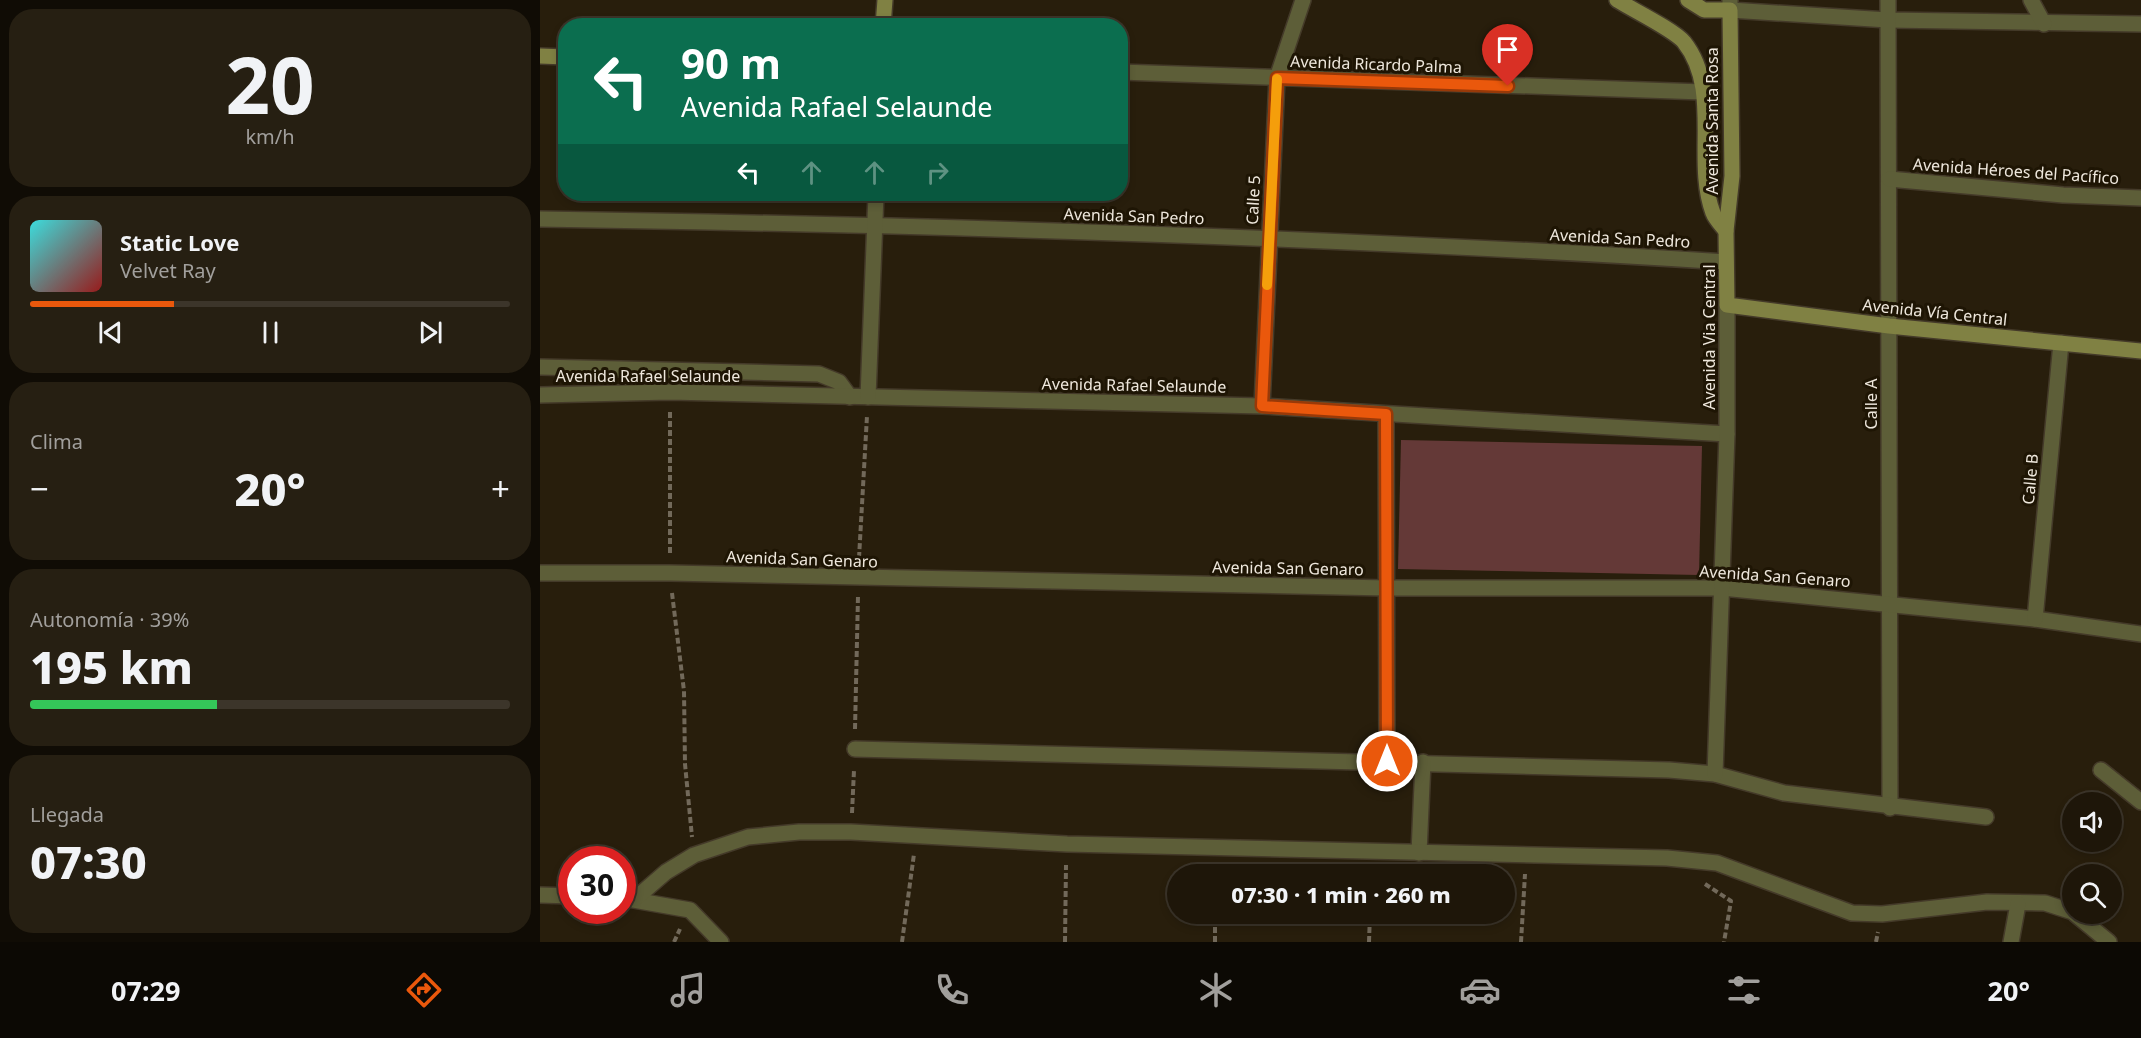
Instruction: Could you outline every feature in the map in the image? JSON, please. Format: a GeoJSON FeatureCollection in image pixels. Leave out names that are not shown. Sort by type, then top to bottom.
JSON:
{"type":"FeatureCollection","features":[{"type":"Feature","properties":{"kind":"street"},"geometry":{"type":"LineString","coordinates":[[884,18],[885,0]]}},
{"type":"Feature","properties":{"kind":"street","name":"Calle 5"},"geometry":{"type":"LineString","coordinates":[[1262,406],[1277,78],[1303,0]]}},
{"type":"Feature","properties":{"kind":"street","name":"Avenida Santa Rosa"},"geometry":{"type":"LineString","coordinates":[[1617,0],[1682,40],[1698,64],[1703,92]]}},
{"type":"Feature","properties":{"kind":"street"},"geometry":{"type":"LineString","coordinates":[[1688,0],[1704,10],[1730,5],[1888,20],[2141,24]]}},
{"type":"Feature","properties":{"kind":"street","name":"Calle A"},"geometry":{"type":"LineString","coordinates":[[1888,0],[1890,808]]}},
{"type":"Feature","properties":{"kind":"street"},"geometry":{"type":"LineString","coordinates":[[2031,0],[2044,24]]}},
{"type":"Feature","properties":{"kind":"street","name":"Avenida Santa Rosa"},"geometry":{"type":"LineString","coordinates":[[1726,231],[1732,176],[1730,5]]}},
{"type":"Feature","properties":{"kind":"street"},"geometry":{"type":"LineString","coordinates":[[540,56],[558,57]]}},
{"type":"Feature","properties":{"kind":"street","name":"Avenida Ricardo Palma"},"geometry":{"type":"LineString","coordinates":[[1128,72],[1703,92]]}},
{"type":"Feature","properties":{"kind":"street"},"geometry":{"type":"LineString","coordinates":[[1703,92],[1708,190],[1713,214],[1726,231]]}},
{"type":"Feature","properties":{"kind":"street","name":"Avenida Héroes del Pacífico"},"geometry":{"type":"LineString","coordinates":[[1888,179],[2063,195],[2141,198]]}},
{"type":"Feature","properties":{"kind":"street"},"geometry":{"type":"LineString","coordinates":[[868,398],[876,201]]}},
{"type":"Feature","properties":{"kind":"street","name":"Avenida San Pedro"},"geometry":{"type":"LineString","coordinates":[[540,219],[875,224],[1269,239],[1726,262]]}},
{"type":"Feature","properties":{"kind":"street","name":"Avenida Via Central"},"geometry":{"type":"LineString","coordinates":[[1715,774],[1727,434],[1726,231]]}},
{"type":"Feature","properties":{"kind":"street","name":"Avenida Vía Central"},"geometry":{"type":"LineString","coordinates":[[1726,305],[1889,326],[2141,351]]}},
{"type":"Feature","properties":{"kind":"street","name":"Calle B"},"geometry":{"type":"LineString","coordinates":[[2035,619],[2061,343]]}},
{"type":"Feature","properties":{"kind":"street"},"geometry":{"type":"LineString","coordinates":[[540,367],[819,374],[839,382],[850,397]]}},
{"type":"Feature","properties":{"kind":"street","name":"Avenida Rafael Selaunde"},"geometry":{"type":"LineString","coordinates":[[540,395],[670,392],[1262,406],[1727,434]]}},
{"type":"Feature","properties":{"kind":"street"},"geometry":{"type":"LineString","coordinates":[[1386,414],[1387,761]]}},
{"type":"Feature","properties":{"kind":"street","name":"Avenida San Genaro"},"geometry":{"type":"LineString","coordinates":[[540,573],[670,573],[1386,588],[1722,588],[1890,603],[2035,619],[2141,634]]}},
{"type":"Feature","properties":{"kind":"street"},"geometry":{"type":"LineString","coordinates":[[855,749],[1669,770],[1715,774],[1784,793],[1890,808],[1986,817]]}},
{"type":"Feature","properties":{"kind":"street"},"geometry":{"type":"LineString","coordinates":[[1419,853],[1423,762]]}},
{"type":"Feature","properties":{"kind":"street"},"geometry":{"type":"LineString","coordinates":[[2101,770],[2141,802]]}},
{"type":"Feature","properties":{"kind":"street"},"geometry":{"type":"LineString","coordinates":[[636,893],[694,855],[748,837],[799,832],[851,832],[1067,844],[1667,858],[1717,863],[1852,912],[1881,914],[1987,902],[2045,903],[2062,909]]}},
{"type":"Feature","properties":{"kind":"street"},"geometry":{"type":"LineString","coordinates":[[540,895],[558,896]]}},
{"type":"Feature","properties":{"kind":"street"},"geometry":{"type":"LineString","coordinates":[[636,899],[690,910],[721,942]]}},
{"type":"Feature","properties":{"kind":"street"},"geometry":{"type":"LineString","coordinates":[[2010,942],[2018,904]]}},
{"type":"Feature","properties":{"kind":"street"},"geometry":{"type":"LineString","coordinates":[[2087,924],[2109,942]]}},
{"type":"Feature","properties":{"kind":"path"},"geometry":{"type":"LineString","coordinates":[[670,392],[670,573],[684,691],[685,764],[694,855]]}},
{"type":"Feature","properties":{"kind":"path"},"geometry":{"type":"LineString","coordinates":[[851,832],[858,578],[868,398]]}},
{"type":"Feature","properties":{"kind":"path"},"geometry":{"type":"LineString","coordinates":[[902,942],[917,837]]}},
{"type":"Feature","properties":{"kind":"path"},"geometry":{"type":"LineString","coordinates":[[1065,942],[1067,844]]}},
{"type":"Feature","properties":{"kind":"path"},"geometry":{"type":"LineString","coordinates":[[1521,942],[1526,855]]}},
{"type":"Feature","properties":{"kind":"path"},"geometry":{"type":"LineString","coordinates":[[1703,883],[1731,901],[1724,942]]}},
{"type":"Feature","properties":{"kind":"path"},"geometry":{"type":"LineString","coordinates":[[1215,924],[1215,942]]}},
{"type":"Feature","properties":{"kind":"path"},"geometry":{"type":"LineString","coordinates":[[1369,942],[1370,924]]}},
{"type":"Feature","properties":{"kind":"shaded area"},"geometry":{"type":"Polygon","coordinates":[[[1401,440],[1702,446],[1699,575],[1398,569],[1401,440]]]}},
{"type":"Feature","properties":{"kind":"slow traffic"},"geometry":{"type":"LineString","coordinates":[[1267,285],[1277,79]]}},
{"type":"Feature","properties":{"kind":"route"},"geometry":{"type":"LineString","coordinates":[[1387,761],[1386,414],[1262,406],[1277,78],[1508,86]]}}]}
